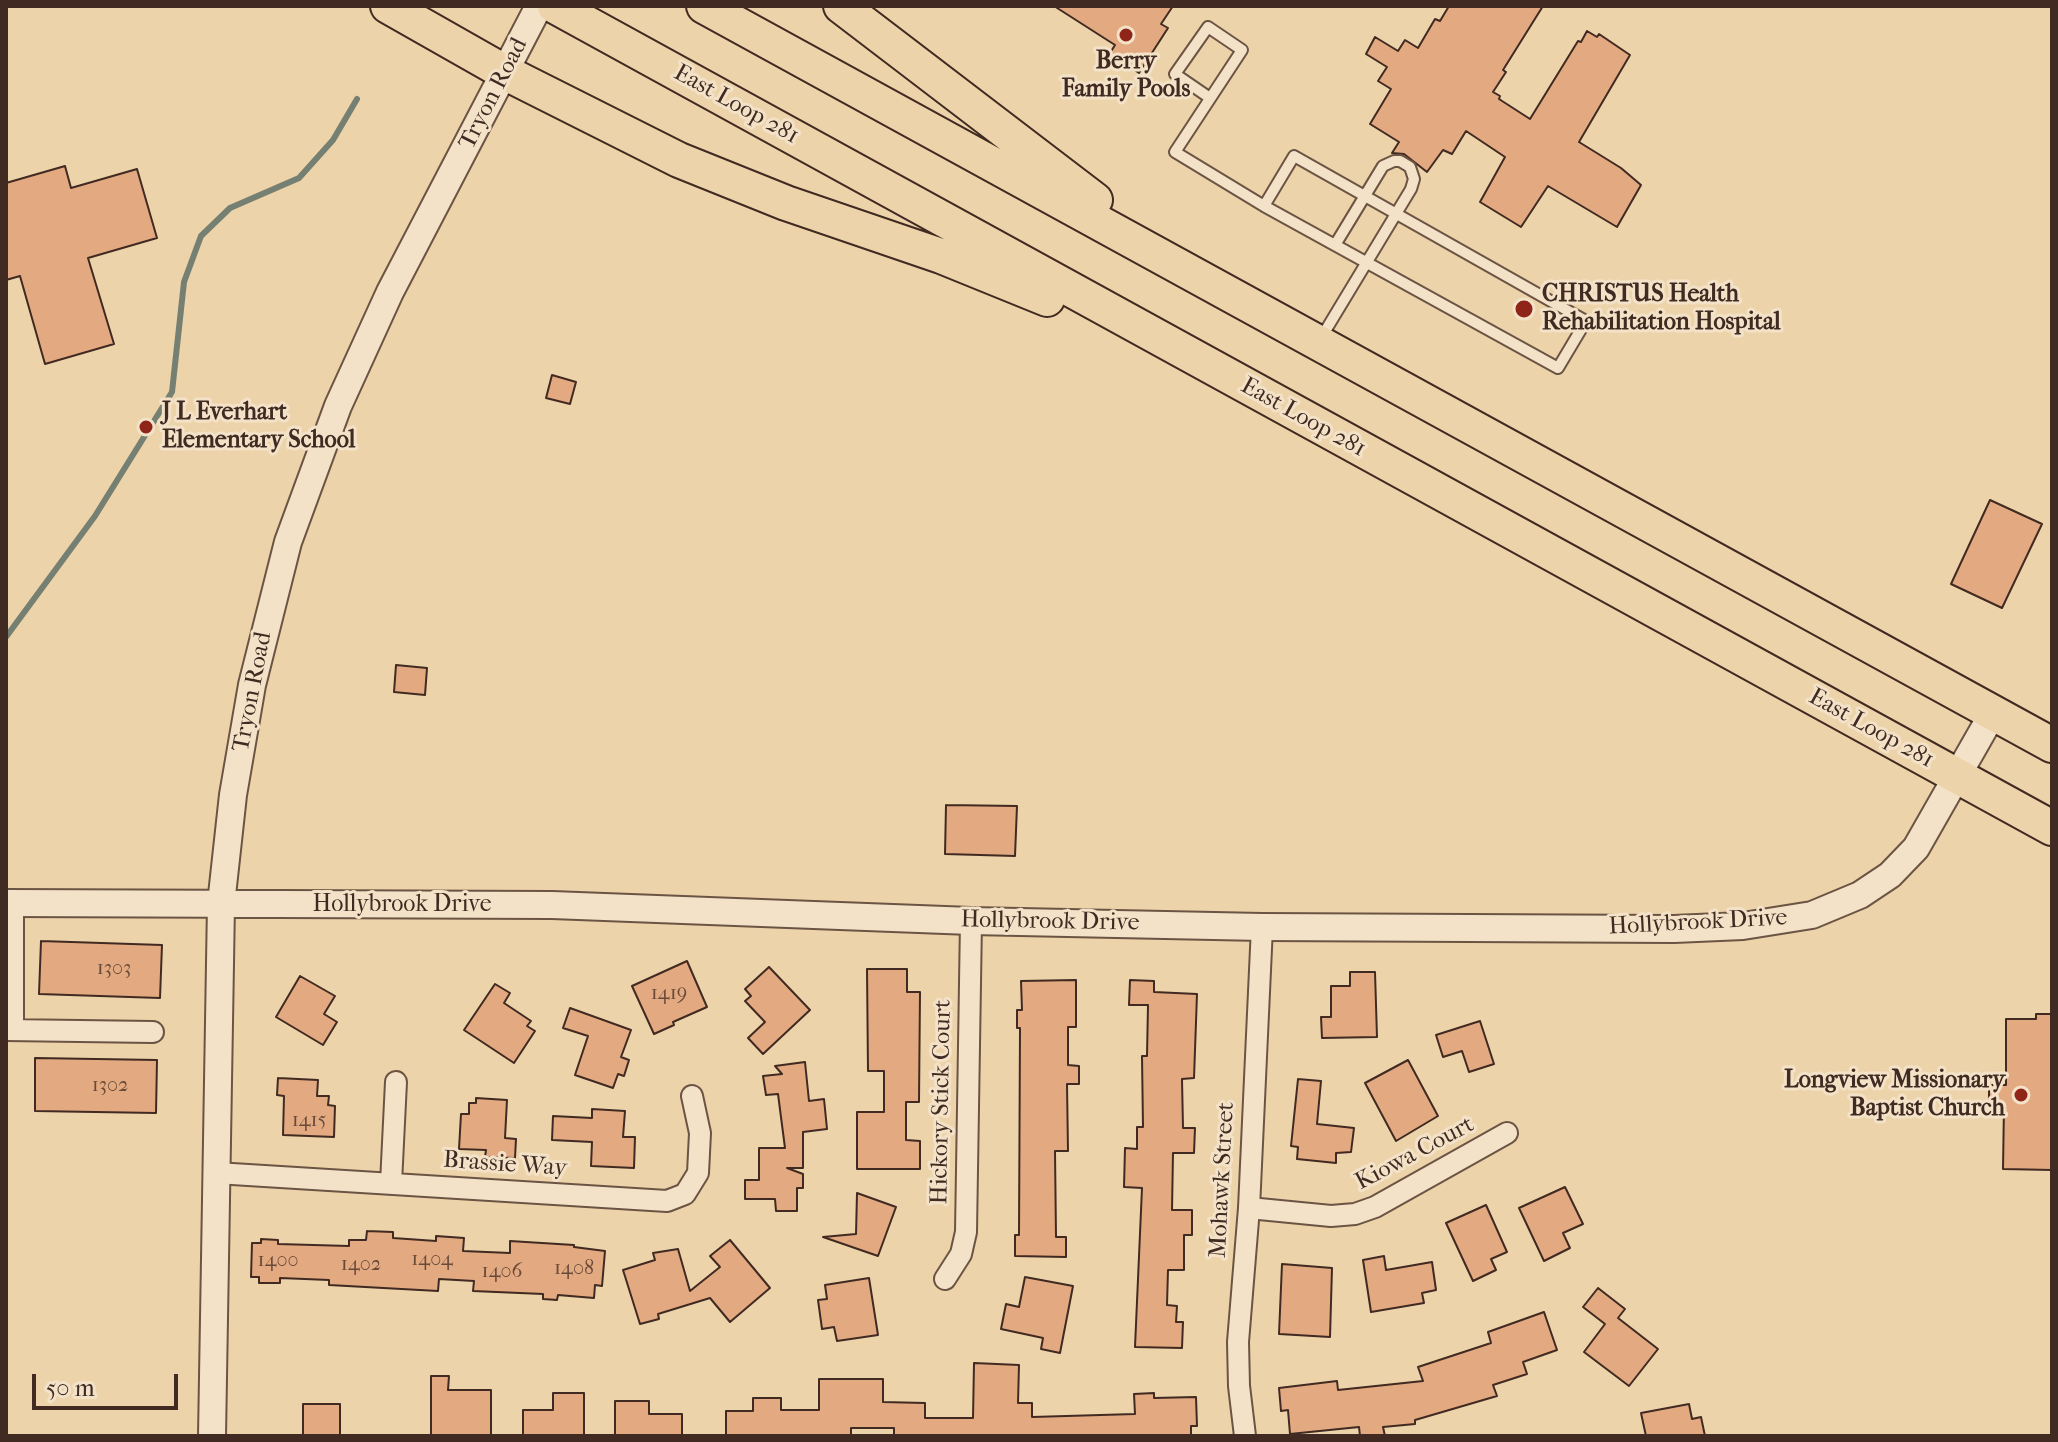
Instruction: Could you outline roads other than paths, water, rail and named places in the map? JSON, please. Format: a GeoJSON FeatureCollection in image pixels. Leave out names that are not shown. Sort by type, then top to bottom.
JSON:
{"type":"FeatureCollection","features":[{"type":"Feature","properties":{"kind":"highway"},"geometry":{"type":"LineString","coordinates":[[388,6],[506,73],[646,144],[729,181],[968,266],[1081,315],[1181,350]]}},
{"type":"Feature","properties":{"kind":"highway","name":"East Loop 281"},"geometry":{"type":"LineString","coordinates":[[555,6],[2052,828]]}},
{"type":"Feature","properties":{"kind":"highway"},"geometry":{"type":"LineString","coordinates":[[704,6],[2052,745]]}},
{"type":"Feature","properties":{"kind":"highway"},"geometry":{"type":"LineString","coordinates":[[841,6],[1059,174],[1209,283]]}},
{"type":"Feature","properties":{"kind":"street","name":"Tryon Road"},"geometry":{"type":"LineString","coordinates":[[212,1436],[221,904],[233,795],[252,685],[284,554],[304,492],[338,406],[377,319],[539,6]]}},
{"type":"Feature","properties":{"kind":"street","name":"Hollybrook Drive"},"geometry":{"type":"LineString","coordinates":[[10,903],[552,905],[971,921],[1262,927],[1674,929],[1743,926],[1796,919],[1852,899],[1897,869],[1916,848],[1993,713]]}},
{"type":"Feature","properties":{"kind":"street"},"geometry":{"type":"LineString","coordinates":[[10,903],[10,1030],[153,1032]]}},
{"type":"Feature","properties":{"kind":"street","name":"Hickory Stick Court"},"geometry":{"type":"LineString","coordinates":[[945,1279],[961,1254],[966,1232],[971,921]]}},
{"type":"Feature","properties":{"kind":"street","name":"Mohawk Street"},"geometry":{"type":"LineString","coordinates":[[1245,1436],[1238,1365],[1262,927]]}},
{"type":"Feature","properties":{"kind":"street"},"geometry":{"type":"LineString","coordinates":[[391,1183],[396,1082]]}},
{"type":"Feature","properties":{"kind":"street","name":"Brassie Way"},"geometry":{"type":"LineString","coordinates":[[216,1173],[673,1200],[690,1190],[698,1173],[700,1133],[692,1096]]}},
{"type":"Feature","properties":{"kind":"street","name":"Kiowa Court"},"geometry":{"type":"LineString","coordinates":[[1249,1208],[1331,1216],[1365,1211],[1507,1133]]}},
{"type":"Feature","properties":{"kind":"lane"},"geometry":{"type":"LineString","coordinates":[[1210,98],[1175,74],[1208,27],[1242,50],[1175,152],[1264,206],[1558,368],[1586,321],[1294,156],[1264,206]]}},
{"type":"Feature","properties":{"kind":"lane"},"geometry":{"type":"LineString","coordinates":[[1318,343],[1413,185],[1413,173],[1406,163],[1394,161],[1383,166],[1335,245]]}},
{"type":"Feature","properties":{"kind":"waterway"},"geometry":{"type":"LineString","coordinates":[[6,637],[95,516],[172,392],[184,282],[201,236],[230,208],[299,178],[333,140],[357,99]]}},
{"type":"Feature","properties":{"kind":"place","name":"Berry Family Pools"},"geometry":{"type":"Point","coordinates":[1126,35]}},
{"type":"Feature","properties":{"kind":"place","name":"CHRISTUS Health Rehabilitation Hospital"},"geometry":{"type":"Point","coordinates":[1524,309]}},
{"type":"Feature","properties":{"kind":"place","name":"J L Everhart Elementary School"},"geometry":{"type":"Point","coordinates":[146,427]}},
{"type":"Feature","properties":{"kind":"place","name":"Longview Missionary Baptist Church"},"geometry":{"type":"Point","coordinates":[2021,1095]}}]}
